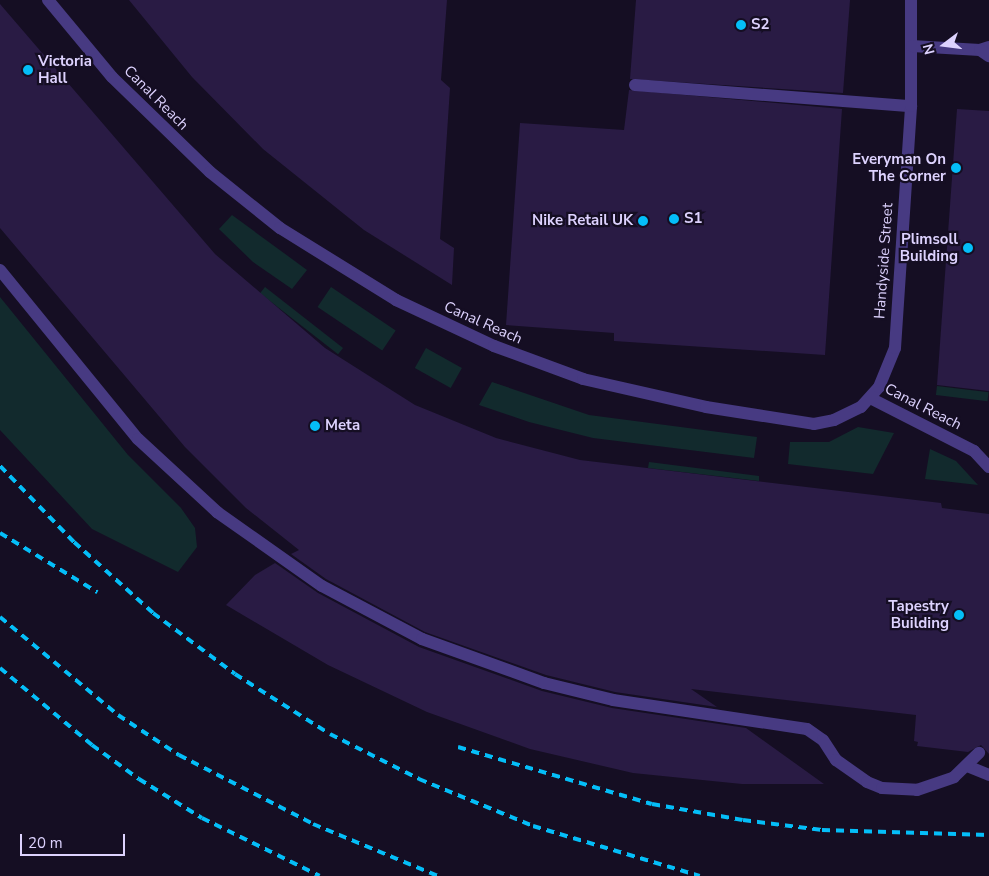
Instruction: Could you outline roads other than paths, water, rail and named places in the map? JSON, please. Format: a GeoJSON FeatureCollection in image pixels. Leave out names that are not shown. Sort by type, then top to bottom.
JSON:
{"type":"FeatureCollection","features":[{"type":"Feature","properties":{"kind":"street","name":"Canal Reach"},"geometry":{"type":"LineString","coordinates":[[48,0],[112,77],[210,172],[325,258],[447,326],[583,379],[794,422],[834,420],[870,398],[974,451],[989,467]]}},
{"type":"Feature","properties":{"kind":"street","name":"Handyside Street"},"geometry":{"type":"LineString","coordinates":[[870,398],[888,369],[894,348],[911,106],[912,0]]}},
{"type":"Feature","properties":{"kind":"street"},"geometry":{"type":"LineString","coordinates":[[912,46],[986,51]]}},
{"type":"Feature","properties":{"kind":"street"},"geometry":{"type":"LineString","coordinates":[[635,85],[911,106]]}},
{"type":"Feature","properties":{"kind":"street"},"geometry":{"type":"LineString","coordinates":[[0,270],[85,379],[144,445],[216,512],[330,591],[422,639],[544,683],[613,700],[807,729],[823,740],[836,760],[867,782],[882,788],[917,790],[942,783],[967,766],[979,753]]}},
{"type":"Feature","properties":{"kind":"street"},"geometry":{"type":"LineString","coordinates":[[967,766],[989,775]]}},
{"type":"Feature","properties":{"kind":"railway"},"geometry":{"type":"LineString","coordinates":[[0,466],[74,542],[153,613],[235,674],[330,734],[419,779],[533,826],[700,876]]}},
{"type":"Feature","properties":{"kind":"railway"},"geometry":{"type":"LineString","coordinates":[[0,533],[97,592]]}},
{"type":"Feature","properties":{"kind":"railway"},"geometry":{"type":"LineString","coordinates":[[0,617],[118,715],[179,755],[313,824],[438,876]]}},
{"type":"Feature","properties":{"kind":"railway"},"geometry":{"type":"LineString","coordinates":[[0,668],[92,745],[139,779],[202,818],[320,876]]}},
{"type":"Feature","properties":{"kind":"railway"},"geometry":{"type":"LineString","coordinates":[[458,747],[652,804],[743,820],[822,830],[989,835]]}},
{"type":"Feature","properties":{"kind":"place","name":"S2"},"geometry":{"type":"Point","coordinates":[741,25]}},
{"type":"Feature","properties":{"kind":"place","name":"Victoria Hall"},"geometry":{"type":"Point","coordinates":[28,70]}},
{"type":"Feature","properties":{"kind":"place","name":"Everyman On The Corner"},"geometry":{"type":"Point","coordinates":[956,168]}},
{"type":"Feature","properties":{"kind":"place","name":"S1"},"geometry":{"type":"Point","coordinates":[674,219]}},
{"type":"Feature","properties":{"kind":"place","name":"Nike Retail UK"},"geometry":{"type":"Point","coordinates":[643,221]}},
{"type":"Feature","properties":{"kind":"place","name":"Plimsoll Building"},"geometry":{"type":"Point","coordinates":[968,248]}},
{"type":"Feature","properties":{"kind":"place","name":"Meta"},"geometry":{"type":"Point","coordinates":[315,426]}},
{"type":"Feature","properties":{"kind":"place","name":"Tapestry Building"},"geometry":{"type":"Point","coordinates":[959,615]}}]}
